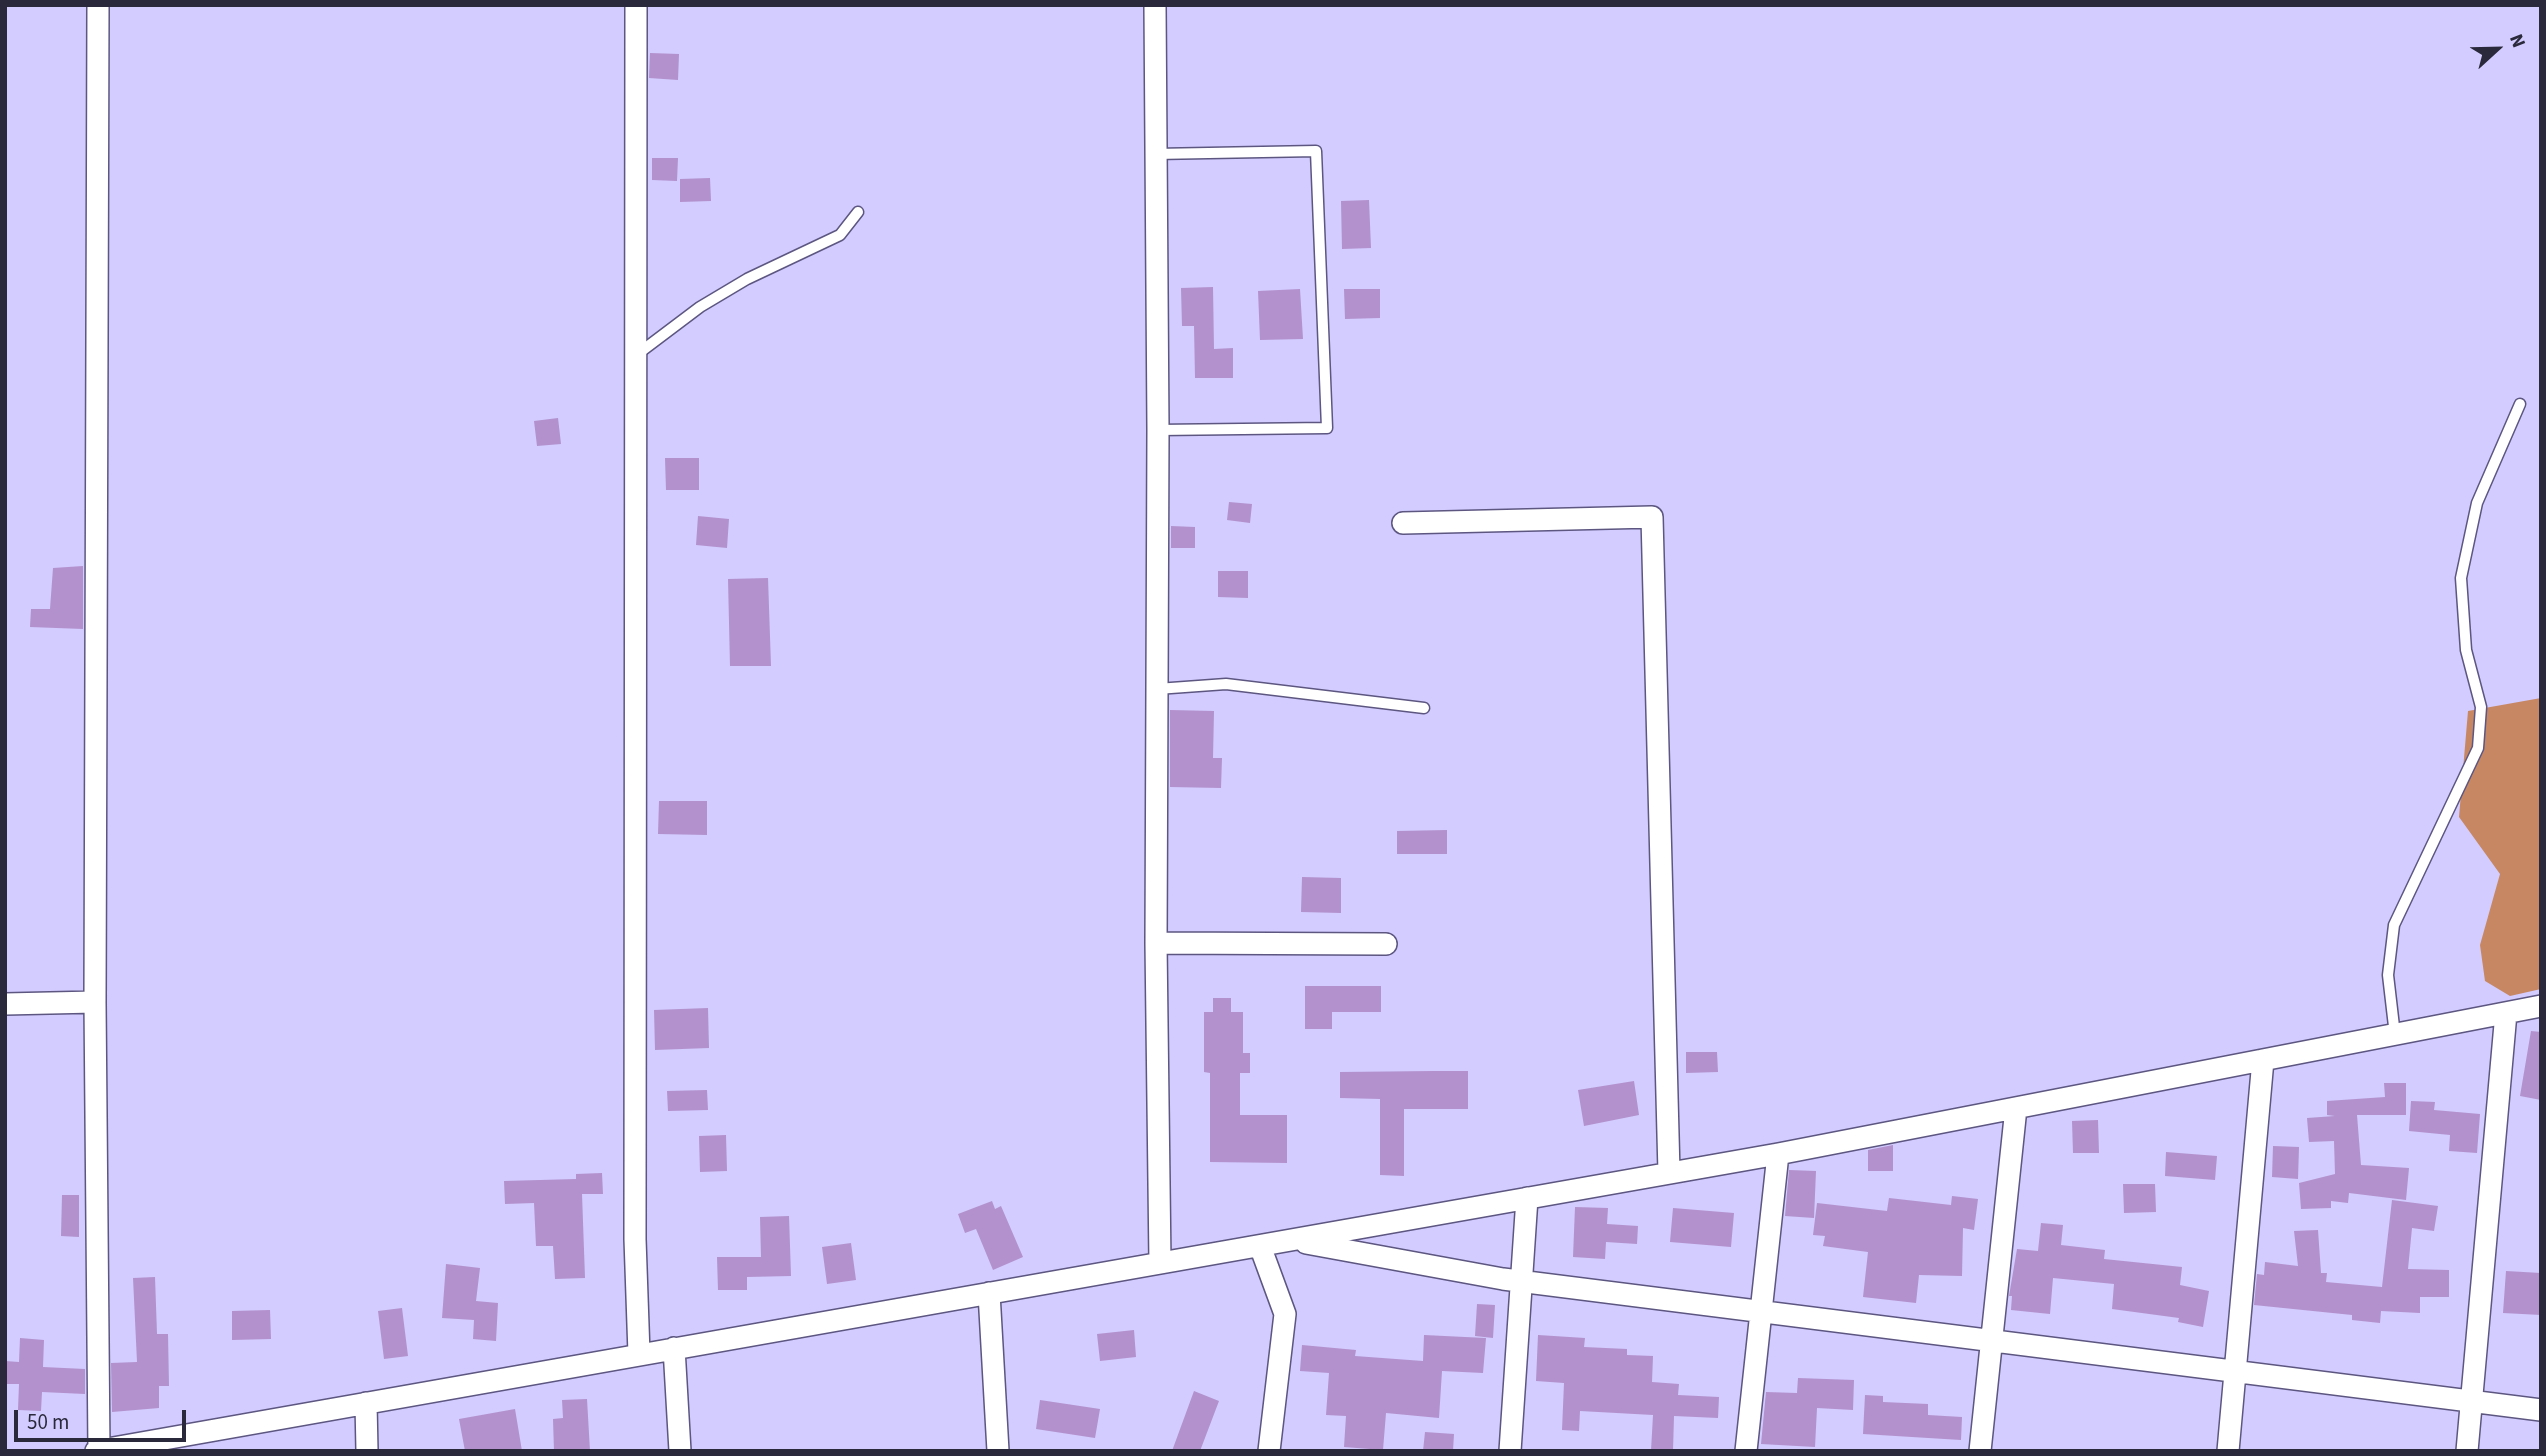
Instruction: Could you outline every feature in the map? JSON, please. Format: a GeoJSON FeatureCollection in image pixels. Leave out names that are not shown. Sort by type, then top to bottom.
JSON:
{"type":"FeatureCollection","features":[{"type":"Feature","properties":{"kind":"street"},"geometry":{"type":"LineString","coordinates":[[98,5],[95,1002],[98,1451],[1778,1154],[2541,1006]]}},
{"type":"Feature","properties":{"kind":"street"},"geometry":{"type":"LineString","coordinates":[[636,5],[635,1239],[639,1354]]}},
{"type":"Feature","properties":{"kind":"street"},"geometry":{"type":"LineString","coordinates":[[1155,5],[1158,430],[1156,943],[1160,1263]]}},
{"type":"Feature","properties":{"kind":"street"},"geometry":{"type":"LineString","coordinates":[[1403,523],[1652,517],[1669,1173]]}},
{"type":"Feature","properties":{"kind":"street"},"geometry":{"type":"LineString","coordinates":[[1156,943],[1386,944]]}},
{"type":"Feature","properties":{"kind":"street"},"geometry":{"type":"LineString","coordinates":[[5,1004],[95,1002]]}},
{"type":"Feature","properties":{"kind":"street"},"geometry":{"type":"LineString","coordinates":[[2467,1451],[2505,1013]]}},
{"type":"Feature","properties":{"kind":"street"},"geometry":{"type":"LineString","coordinates":[[2228,1451],[2263,1060]]}},
{"type":"Feature","properties":{"kind":"street"},"geometry":{"type":"LineString","coordinates":[[1980,1451],[2016,1108]]}},
{"type":"Feature","properties":{"kind":"street"},"geometry":{"type":"LineString","coordinates":[[1746,1451],[1778,1154]]}},
{"type":"Feature","properties":{"kind":"street"},"geometry":{"type":"LineString","coordinates":[[1510,1451],[1524,1281],[1527,1198]]}},
{"type":"Feature","properties":{"kind":"street"},"geometry":{"type":"LineString","coordinates":[[1290,1240],[1524,1281],[2541,1410]]}},
{"type":"Feature","properties":{"kind":"street"},"geometry":{"type":"LineString","coordinates":[[1259,1245],[1284,1314],[1269,1451]]}},
{"type":"Feature","properties":{"kind":"street"},"geometry":{"type":"LineString","coordinates":[[989,1293],[998,1451]]}},
{"type":"Feature","properties":{"kind":"street"},"geometry":{"type":"LineString","coordinates":[[674,1348],[680,1451]]}},
{"type":"Feature","properties":{"kind":"street"},"geometry":{"type":"LineString","coordinates":[[366,1403],[367,1451]]}},
{"type":"Feature","properties":{"kind":"lane"},"geometry":{"type":"LineString","coordinates":[[1155,154],[1315,151],[1327,428],[1158,430]]}},
{"type":"Feature","properties":{"kind":"lane"},"geometry":{"type":"LineString","coordinates":[[635,356],[723,293],[840,235],[859,212]]}},
{"type":"Feature","properties":{"kind":"lane"},"geometry":{"type":"LineString","coordinates":[[2395,1035],[2388,975],[2394,925],[2478,748],[2481,707],[2466,650],[2461,578],[2477,503],[2520,404]]}},
{"type":"Feature","properties":{"kind":"lane"},"geometry":{"type":"LineString","coordinates":[[1157,689],[1226,684],[1424,708]]}},
{"type":"Feature","properties":{"kind":"shaded area"},"geometry":{"type":"Polygon","coordinates":[[[2541,698],[2541,989],[2510,996],[2485,981],[2480,945],[2500,874],[2459,817],[2468,711],[2541,698]]]}},
{"type":"Feature","properties":{"kind":"building"},"geometry":{"type":"Polygon","coordinates":[[[650,53],[679,54],[678,80],[649,78],[650,53]]]}},
{"type":"Feature","properties":{"kind":"building"},"geometry":{"type":"Polygon","coordinates":[[[652,158],[678,158],[677,181],[652,180],[652,158]]]}},
{"type":"Feature","properties":{"kind":"building"},"geometry":{"type":"Polygon","coordinates":[[[710,178],[711,201],[680,202],[680,179],[710,178]]]}},
{"type":"Feature","properties":{"kind":"building"},"geometry":{"type":"Polygon","coordinates":[[[1369,200],[1371,248],[1342,249],[1341,201],[1369,200]]]}},
{"type":"Feature","properties":{"kind":"building"},"geometry":{"type":"Polygon","coordinates":[[[1213,287],[1214,349],[1233,348],[1233,378],[1195,378],[1194,326],[1182,326],[1181,288],[1213,287]]]}},
{"type":"Feature","properties":{"kind":"building"},"geometry":{"type":"Polygon","coordinates":[[[1300,289],[1303,339],[1260,340],[1258,291],[1300,289]]]}},
{"type":"Feature","properties":{"kind":"building"},"geometry":{"type":"Polygon","coordinates":[[[1344,289],[1380,289],[1380,318],[1345,319],[1344,289]]]}},
{"type":"Feature","properties":{"kind":"building"},"geometry":{"type":"Polygon","coordinates":[[[558,418],[561,444],[537,446],[534,421],[558,418]]]}},
{"type":"Feature","properties":{"kind":"building"},"geometry":{"type":"Polygon","coordinates":[[[665,458],[699,458],[699,490],[666,490],[665,458]]]}},
{"type":"Feature","properties":{"kind":"building"},"geometry":{"type":"Polygon","coordinates":[[[1229,502],[1252,504],[1250,523],[1227,520],[1229,502]]]}},
{"type":"Feature","properties":{"kind":"building"},"geometry":{"type":"Polygon","coordinates":[[[698,516],[729,519],[727,548],[696,545],[698,516]]]}},
{"type":"Feature","properties":{"kind":"building"},"geometry":{"type":"Polygon","coordinates":[[[1171,526],[1195,527],[1195,548],[1171,548],[1171,526]]]}},
{"type":"Feature","properties":{"kind":"building"},"geometry":{"type":"Polygon","coordinates":[[[83,566],[83,629],[30,627],[31,609],[50,609],[53,568],[83,566]]]}},
{"type":"Feature","properties":{"kind":"building"},"geometry":{"type":"Polygon","coordinates":[[[1218,571],[1248,571],[1248,598],[1218,597],[1218,571]]]}},
{"type":"Feature","properties":{"kind":"building"},"geometry":{"type":"Polygon","coordinates":[[[768,578],[771,666],[730,666],[728,579],[768,578]]]}},
{"type":"Feature","properties":{"kind":"building"},"geometry":{"type":"Polygon","coordinates":[[[1170,710],[1214,711],[1213,758],[1222,758],[1221,788],[1170,787],[1170,710]]]}},
{"type":"Feature","properties":{"kind":"building"},"geometry":{"type":"Polygon","coordinates":[[[659,801],[707,801],[707,835],[658,834],[659,801]]]}},
{"type":"Feature","properties":{"kind":"building"},"geometry":{"type":"Polygon","coordinates":[[[1447,830],[1447,854],[1397,854],[1397,831],[1447,830]]]}},
{"type":"Feature","properties":{"kind":"building"},"geometry":{"type":"Polygon","coordinates":[[[1302,877],[1341,878],[1341,913],[1301,912],[1302,877]]]}},
{"type":"Feature","properties":{"kind":"building"},"geometry":{"type":"Polygon","coordinates":[[[1305,986],[1381,986],[1381,1012],[1332,1012],[1332,1029],[1305,1029],[1305,986]]]}},
{"type":"Feature","properties":{"kind":"building"},"geometry":{"type":"Polygon","coordinates":[[[1213,998],[1231,998],[1231,1012],[1243,1012],[1243,1053],[1250,1053],[1250,1073],[1240,1073],[1240,1115],[1287,1115],[1287,1163],[1210,1162],[1210,1073],[1204,1072],[1204,1012],[1213,1012],[1213,998]]]}},
{"type":"Feature","properties":{"kind":"building"},"geometry":{"type":"Polygon","coordinates":[[[708,1008],[709,1048],[655,1050],[654,1010],[708,1008]]]}},
{"type":"Feature","properties":{"kind":"building"},"geometry":{"type":"Polygon","coordinates":[[[2531,1031],[2541,1032],[2541,1100],[2520,1096],[2531,1031]]]}},
{"type":"Feature","properties":{"kind":"building"},"geometry":{"type":"Polygon","coordinates":[[[1686,1052],[1717,1052],[1718,1072],[1686,1073],[1686,1052]]]}},
{"type":"Feature","properties":{"kind":"building"},"geometry":{"type":"Polygon","coordinates":[[[1468,1071],[1468,1109],[1404,1109],[1404,1176],[1380,1175],[1380,1099],[1340,1098],[1340,1072],[1468,1071]]]}},
{"type":"Feature","properties":{"kind":"building"},"geometry":{"type":"Polygon","coordinates":[[[1634,1081],[1639,1115],[1584,1126],[1578,1090],[1634,1081]]]}},
{"type":"Feature","properties":{"kind":"building"},"geometry":{"type":"Polygon","coordinates":[[[2384,1083],[2406,1083],[2406,1115],[2357,1115],[2361,1165],[2409,1168],[2406,1200],[2349,1193],[2348,1203],[2331,1201],[2331,1208],[2301,1209],[2299,1183],[2335,1174],[2334,1141],[2309,1142],[2307,1118],[2335,1116],[2327,1115],[2327,1101],[2385,1097],[2384,1083]]]}},
{"type":"Feature","properties":{"kind":"building"},"geometry":{"type":"Polygon","coordinates":[[[707,1090],[708,1110],[668,1111],[667,1091],[707,1090]]]}},
{"type":"Feature","properties":{"kind":"building"},"geometry":{"type":"Polygon","coordinates":[[[2411,1101],[2435,1102],[2434,1110],[2480,1114],[2477,1153],[2449,1151],[2450,1135],[2409,1131],[2411,1101]]]}},
{"type":"Feature","properties":{"kind":"building"},"geometry":{"type":"Polygon","coordinates":[[[2098,1120],[2099,1153],[2073,1153],[2072,1121],[2098,1120]]]}},
{"type":"Feature","properties":{"kind":"building"},"geometry":{"type":"Polygon","coordinates":[[[726,1135],[727,1171],[700,1172],[699,1136],[726,1135]]]}},
{"type":"Feature","properties":{"kind":"building"},"geometry":{"type":"Polygon","coordinates":[[[1893,1145],[1893,1171],[1868,1171],[1868,1150],[1893,1145]]]}},
{"type":"Feature","properties":{"kind":"building"},"geometry":{"type":"Polygon","coordinates":[[[2273,1146],[2299,1147],[2298,1179],[2272,1177],[2273,1146]]]}},
{"type":"Feature","properties":{"kind":"building"},"geometry":{"type":"Polygon","coordinates":[[[2166,1152],[2217,1156],[2215,1180],[2165,1176],[2166,1152]]]}},
{"type":"Feature","properties":{"kind":"building"},"geometry":{"type":"Polygon","coordinates":[[[1789,1170],[1816,1171],[1814,1218],[1785,1216],[1789,1170]]]}},
{"type":"Feature","properties":{"kind":"building"},"geometry":{"type":"Polygon","coordinates":[[[602,1173],[603,1194],[582,1194],[585,1278],[555,1279],[553,1246],[536,1246],[534,1203],[505,1204],[504,1181],[576,1179],[576,1174],[602,1173]]]}},
{"type":"Feature","properties":{"kind":"building"},"geometry":{"type":"Polygon","coordinates":[[[2123,1184],[2155,1184],[2156,1212],[2124,1213],[2123,1184]]]}},
{"type":"Feature","properties":{"kind":"building"},"geometry":{"type":"Polygon","coordinates":[[[62,1195],[79,1195],[79,1237],[61,1236],[62,1195]]]}},
{"type":"Feature","properties":{"kind":"building"},"geometry":{"type":"Polygon","coordinates":[[[1952,1196],[1978,1199],[1974,1230],[1963,1228],[1962,1276],[1919,1275],[1916,1303],[1863,1297],[1868,1252],[1823,1246],[1825,1236],[1813,1235],[1817,1203],[1887,1211],[1889,1198],[1951,1205],[1952,1196]]]}},
{"type":"Feature","properties":{"kind":"building"},"geometry":{"type":"Polygon","coordinates":[[[2392,1200],[2438,1206],[2434,1231],[2412,1228],[2408,1269],[2449,1270],[2449,1297],[2420,1297],[2420,1313],[2381,1311],[2380,1323],[2352,1320],[2352,1315],[2254,1305],[2257,1274],[2264,1275],[2265,1262],[2298,1266],[2294,1231],[2318,1230],[2321,1273],[2327,1273],[2326,1282],[2382,1287],[2392,1200]]]}},
{"type":"Feature","properties":{"kind":"building"},"geometry":{"type":"Polygon","coordinates":[[[992,1201],[995,1209],[1001,1206],[1023,1257],[993,1270],[976,1229],[965,1233],[958,1214],[992,1201]]]}},
{"type":"Feature","properties":{"kind":"building"},"geometry":{"type":"Polygon","coordinates":[[[1575,1207],[1608,1208],[1607,1224],[1638,1226],[1637,1244],[1606,1242],[1605,1259],[1573,1257],[1575,1207]]]}},
{"type":"Feature","properties":{"kind":"building"},"geometry":{"type":"Polygon","coordinates":[[[1673,1208],[1734,1213],[1731,1247],[1670,1242],[1673,1208]]]}},
{"type":"Feature","properties":{"kind":"building"},"geometry":{"type":"Polygon","coordinates":[[[789,1216],[791,1276],[747,1277],[747,1290],[718,1290],[717,1257],[761,1257],[760,1217],[789,1216]]]}},
{"type":"Feature","properties":{"kind":"building"},"geometry":{"type":"Polygon","coordinates":[[[2041,1223],[2063,1225],[2061,1245],[2105,1250],[2104,1259],[2182,1267],[2180,1285],[2209,1291],[2203,1327],[2178,1322],[2179,1318],[2112,1309],[2114,1284],[2053,1278],[2050,1314],[2011,1310],[2012,1296],[2009,1296],[2017,1249],[2038,1251],[2041,1223]]]}},
{"type":"Feature","properties":{"kind":"building"},"geometry":{"type":"Polygon","coordinates":[[[851,1243],[856,1280],[827,1284],[822,1247],[851,1243]]]}},
{"type":"Feature","properties":{"kind":"building"},"geometry":{"type":"Polygon","coordinates":[[[446,1264],[480,1268],[476,1301],[498,1303],[496,1341],[473,1339],[474,1320],[442,1318],[446,1264]]]}},
{"type":"Feature","properties":{"kind":"building"},"geometry":{"type":"Polygon","coordinates":[[[2506,1271],[2541,1273],[2541,1315],[2503,1313],[2506,1271]]]}},
{"type":"Feature","properties":{"kind":"building"},"geometry":{"type":"Polygon","coordinates":[[[155,1277],[157,1334],[168,1334],[169,1386],[159,1386],[159,1408],[112,1412],[111,1363],[137,1362],[133,1278],[155,1277]]]}},
{"type":"Feature","properties":{"kind":"building"},"geometry":{"type":"Polygon","coordinates":[[[1477,1304],[1495,1305],[1493,1338],[1475,1336],[1477,1304]]]}},
{"type":"Feature","properties":{"kind":"building"},"geometry":{"type":"Polygon","coordinates":[[[402,1308],[408,1356],[384,1359],[378,1311],[402,1308]]]}},
{"type":"Feature","properties":{"kind":"building"},"geometry":{"type":"Polygon","coordinates":[[[270,1310],[271,1339],[232,1340],[232,1311],[270,1310]]]}},
{"type":"Feature","properties":{"kind":"building"},"geometry":{"type":"Polygon","coordinates":[[[1134,1330],[1136,1357],[1100,1361],[1097,1334],[1134,1330]]]}},
{"type":"Feature","properties":{"kind":"building"},"geometry":{"type":"Polygon","coordinates":[[[1424,1335],[1486,1338],[1483,1373],[1442,1371],[1439,1418],[1386,1413],[1383,1450],[1344,1447],[1346,1416],[1326,1415],[1329,1373],[1300,1371],[1302,1345],[1356,1350],[1355,1356],[1423,1361],[1424,1335]]]}},
{"type":"Feature","properties":{"kind":"building"},"geometry":{"type":"Polygon","coordinates":[[[1538,1335],[1585,1338],[1584,1347],[1627,1349],[1627,1355],[1653,1356],[1652,1382],[1679,1384],[1678,1395],[1719,1397],[1718,1418],[1674,1416],[1673,1451],[1651,1451],[1653,1415],[1580,1411],[1579,1431],[1562,1430],[1564,1383],[1536,1381],[1538,1335]]]}},
{"type":"Feature","properties":{"kind":"building"},"geometry":{"type":"Polygon","coordinates":[[[20,1338],[44,1340],[43,1367],[85,1369],[85,1394],[42,1392],[41,1411],[18,1410],[19,1384],[5,1384],[5,1361],[19,1362],[20,1338]]]}},
{"type":"Feature","properties":{"kind":"building"},"geometry":{"type":"Polygon","coordinates":[[[1798,1378],[1854,1380],[1853,1410],[1817,1408],[1815,1447],[1761,1444],[1766,1392],[1797,1393],[1798,1378]]]}},
{"type":"Feature","properties":{"kind":"building"},"geometry":{"type":"Polygon","coordinates":[[[1194,1391],[1219,1401],[1200,1451],[1172,1451],[1194,1391]]]}},
{"type":"Feature","properties":{"kind":"building"},"geometry":{"type":"Polygon","coordinates":[[[1865,1395],[1883,1396],[1883,1402],[1928,1404],[1928,1415],[1962,1417],[1961,1440],[1863,1434],[1865,1395]]]}},
{"type":"Feature","properties":{"kind":"building"},"geometry":{"type":"Polygon","coordinates":[[[587,1399],[590,1451],[554,1451],[553,1419],[563,1418],[562,1400],[587,1399]]]}},
{"type":"Feature","properties":{"kind":"building"},"geometry":{"type":"Polygon","coordinates":[[[1040,1400],[1100,1409],[1095,1438],[1036,1429],[1040,1400]]]}},
{"type":"Feature","properties":{"kind":"building"},"geometry":{"type":"Polygon","coordinates":[[[515,1409],[522,1451],[465,1451],[459,1419],[515,1409]]]}},
{"type":"Feature","properties":{"kind":"building"},"geometry":{"type":"Polygon","coordinates":[[[1425,1432],[1454,1434],[1453,1451],[1423,1451],[1425,1432]]]}}]}
